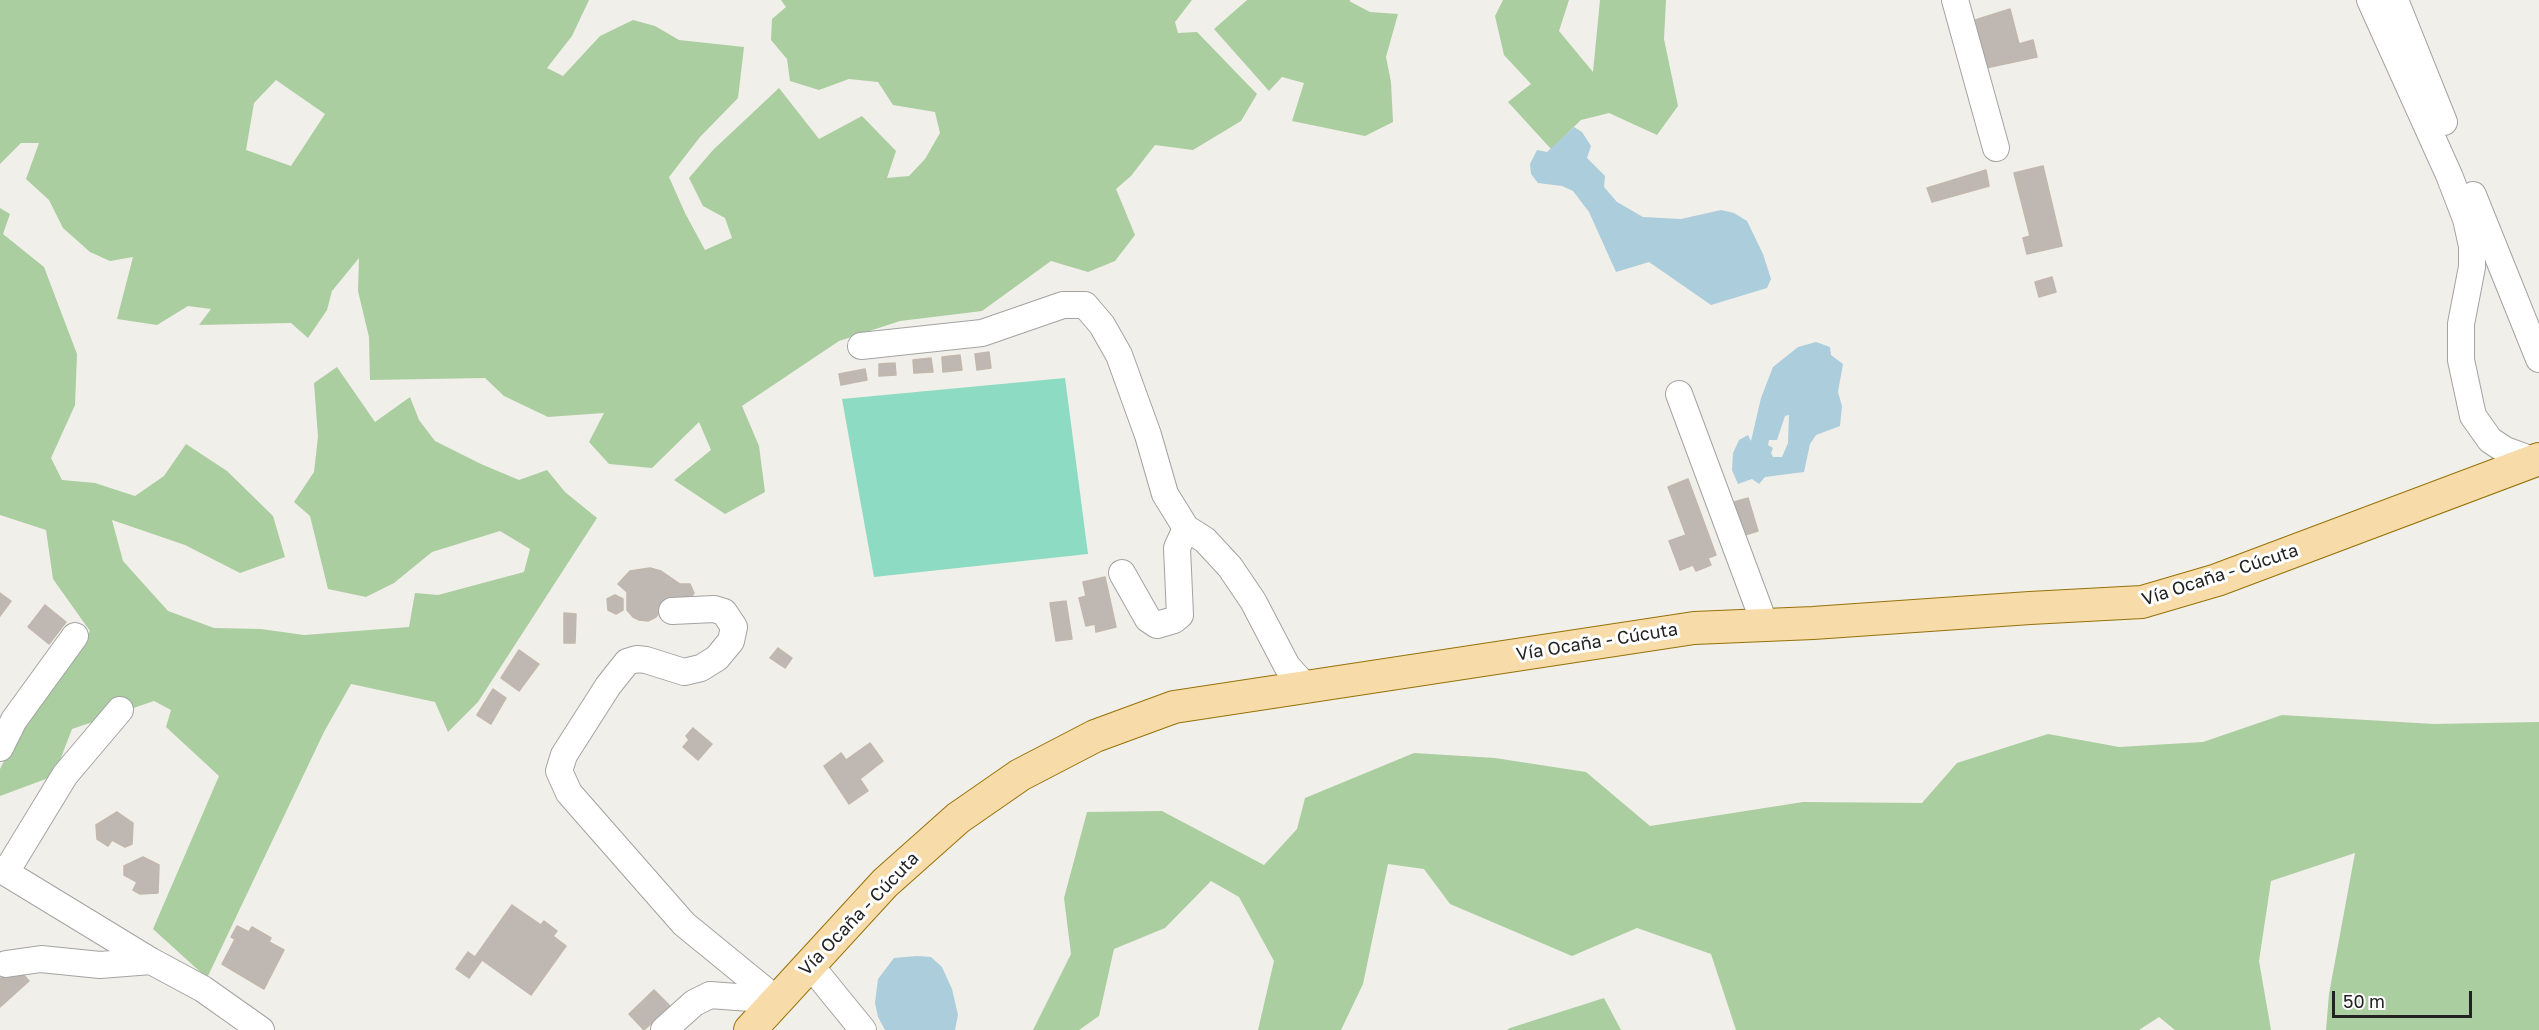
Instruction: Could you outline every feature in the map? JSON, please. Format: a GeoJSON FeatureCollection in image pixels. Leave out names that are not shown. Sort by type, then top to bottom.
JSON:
{"type":"FeatureCollection","features":[{"type":"Feature","properties":{"kind":"main road","name":"Vía Ocaña - Cúcuta"},"geometry":{"type":"LineString","coordinates":[[750,1030],[885,883],[958,818],[1020,775],[1095,736],[1173,707],[1694,628],[2142,602],[2217,580],[2537,460]]}},
{"type":"Feature","properties":{"kind":"street"},"geometry":{"type":"LineString","coordinates":[[1955,0],[1996,148]]}},
{"type":"Feature","properties":{"kind":"street"},"geometry":{"type":"LineString","coordinates":[[2370,0],[2449,175],[2466,219],[2472,246],[2472,267],[2461,324],[2461,360],[2473,416],[2490,440],[2505,450],[2537,460]]}},
{"type":"Feature","properties":{"kind":"street"},"geometry":{"type":"LineString","coordinates":[[2395,0],[2539,359]]}},
{"type":"Feature","properties":{"kind":"street"},"geometry":{"type":"LineString","coordinates":[[861,346],[982,333],[1063,305],[1085,305],[1102,325],[1119,355],[1148,435],[1165,494],[1186,528],[1205,540],[1230,567],[1253,601],[1287,666],[1305,686]]}},
{"type":"Feature","properties":{"kind":"street"},"geometry":{"type":"LineString","coordinates":[[1679,394],[1765,625]]}},
{"type":"Feature","properties":{"kind":"street"},"geometry":{"type":"LineString","coordinates":[[1122,573],[1148,619],[1157,625],[1174,620],[1180,615],[1177,548],[1186,528]]}},
{"type":"Feature","properties":{"kind":"street"},"geometry":{"type":"LineString","coordinates":[[672,611],[714,609],[724,612],[734,627],[731,641],[717,658],[701,668],[684,672],[646,660],[637,659],[627,662],[608,686],[564,755],[559,771],[569,793],[684,924],[777,1000]]}},
{"type":"Feature","properties":{"kind":"street"},"geometry":{"type":"LineString","coordinates":[[0,748],[14,720],[75,636]]}},
{"type":"Feature","properties":{"kind":"street"},"geometry":{"type":"LineString","coordinates":[[120,710],[64,775],[3,870],[151,961],[203,988],[261,1030]]}},
{"type":"Feature","properties":{"kind":"street"},"geometry":{"type":"LineString","coordinates":[[6,964],[41,958],[100,965],[151,961]]}},
{"type":"Feature","properties":{"kind":"street"},"geometry":{"type":"LineString","coordinates":[[810,965],[862,1030]]}},
{"type":"Feature","properties":{"kind":"street"},"geometry":{"type":"LineString","coordinates":[[664,1030],[694,1003],[710,995],[777,1000]]}},
{"type":"Feature","properties":{"kind":"green space"},"geometry":{"type":"Polygon","coordinates":[[[0,0],[589,0],[572,36],[547,68],[563,76],[600,36],[633,20],[655,26],[679,40],[744,47],[738,98],[700,137],[669,177],[705,250],[732,238],[725,218],[703,206],[689,178],[713,150],[779,88],[819,139],[862,116],[896,151],[887,178],[909,176],[925,159],[940,133],[935,112],[893,105],[878,82],[849,79],[819,90],[790,81],[787,59],[771,40],[772,19],[786,7],[781,0],[1192,0],[1175,22],[1178,33],[1197,32],[1257,94],[1241,121],[1193,150],[1155,145],[1131,176],[1116,189],[1135,235],[1115,261],[1088,272],[1051,261],[982,311],[900,321],[839,341],[742,406],[759,446],[765,492],[725,514],[674,480],[711,450],[699,422],[652,468],[609,464],[589,442],[604,413],[548,417],[504,396],[485,378],[370,380],[369,337],[358,291],[359,258],[332,291],[327,310],[308,338],[291,323],[199,325],[211,309],[188,306],[157,325],[117,319],[133,257],[110,261],[90,252],[63,228],[49,200],[26,179],[39,143],[21,143],[0,164],[0,0]],[[276,80],[254,103],[246,150],[291,166],[325,114],[276,80]]]}},
{"type":"Feature","properties":{"kind":"green space"},"geometry":{"type":"Polygon","coordinates":[[[1247,0],[1351,0],[1349,1],[1370,12],[1398,14],[1386,57],[1391,82],[1393,122],[1365,136],[1292,121],[1304,83],[1282,77],[1269,91],[1214,29],[1247,0]]]}},
{"type":"Feature","properties":{"kind":"green space"},"geometry":{"type":"Polygon","coordinates":[[[1503,0],[1569,0],[1559,31],[1593,72],[1600,0],[1666,0],[1664,39],[1678,106],[1657,135],[1609,113],[1581,120],[1551,149],[1508,102],[1531,84],[1504,55],[1495,16],[1503,0]]]}},
{"type":"Feature","properties":{"kind":"green space"},"geometry":{"type":"Polygon","coordinates":[[[0,208],[10,214],[3,234],[44,267],[77,354],[75,405],[51,458],[62,480],[95,483],[135,496],[164,476],[186,444],[227,471],[273,516],[285,557],[240,573],[185,545],[112,520],[123,561],[168,611],[214,628],[261,629],[304,635],[409,627],[415,593],[438,595],[524,572],[530,549],[500,531],[432,552],[394,583],[366,597],[328,589],[310,516],[294,502],[314,472],[318,437],[314,383],[337,367],[375,422],[410,397],[419,420],[435,441],[519,480],[547,470],[565,492],[597,518],[478,702],[448,732],[435,702],[351,684],[324,732],[207,978],[153,929],[219,776],[166,727],[171,710],[154,701],[72,729],[54,776],[0,796],[0,769],[18,733],[90,631],[53,579],[46,530],[0,515],[0,208]]]}},
{"type":"Feature","properties":{"kind":"green space"},"geometry":{"type":"Polygon","coordinates":[[[1065,378],[1088,554],[874,577],[842,399],[1065,378]]]}},
{"type":"Feature","properties":{"kind":"green space"},"geometry":{"type":"Polygon","coordinates":[[[2282,715],[2434,724],[2539,722],[2539,1030],[2326,1030],[2329,994],[2355,853],[2271,881],[2259,961],[2271,1030],[2175,1030],[2159,1017],[2139,1030],[1736,1030],[1711,954],[1637,928],[1572,956],[1450,904],[1424,869],[1388,864],[1363,984],[1341,1030],[1258,1030],[1274,961],[1239,897],[1211,881],[1165,928],[1114,949],[1099,1016],[1079,1030],[1033,1030],[1071,954],[1064,898],[1087,812],[1162,811],[1264,865],[1297,829],[1305,798],[1414,753],[1495,758],[1586,772],[1650,826],[1803,802],[1922,803],[1957,763],[2048,734],[2119,747],[2203,742],[2282,715]]]}},
{"type":"Feature","properties":{"kind":"green space"},"geometry":{"type":"Polygon","coordinates":[[[1604,998],[1621,1030],[1507,1030],[1510,1028],[1604,998]]]}},
{"type":"Feature","properties":{"kind":"water"},"geometry":{"type":"Polygon","coordinates":[[[1574,127],[1582,132],[1591,146],[1587,158],[1605,176],[1604,187],[1617,202],[1643,217],[1681,219],[1721,210],[1734,213],[1747,221],[1763,254],[1771,279],[1767,288],[1711,305],[1649,262],[1616,272],[1589,212],[1573,191],[1562,186],[1538,183],[1531,174],[1530,164],[1537,150],[1547,152],[1574,127]]]}},
{"type":"Feature","properties":{"kind":"water"},"geometry":{"type":"Polygon","coordinates":[[[1816,342],[1830,347],[1831,355],[1843,364],[1838,392],[1842,406],[1840,426],[1816,435],[1810,444],[1804,472],[1765,477],[1759,484],[1752,479],[1738,484],[1732,470],[1733,453],[1739,440],[1748,435],[1751,441],[1761,398],[1773,367],[1798,347],[1816,342]],[[1789,415],[1785,416],[1777,440],[1769,440],[1768,445],[1773,448],[1771,453],[1773,457],[1782,457],[1788,443],[1789,415]]]}},
{"type":"Feature","properties":{"kind":"water"},"geometry":{"type":"Polygon","coordinates":[[[931,957],[942,967],[952,989],[958,1015],[955,1030],[885,1030],[878,1017],[875,1003],[878,979],[894,958],[931,957]]]}},
{"type":"Feature","properties":{"kind":"building"},"geometry":{"type":"Polygon","coordinates":[[[2010,9],[2019,44],[2033,40],[2037,57],[1986,68],[1972,21],[2010,9]]]}},
{"type":"Feature","properties":{"kind":"building"},"geometry":{"type":"Polygon","coordinates":[[[2043,166],[2062,246],[2027,254],[2023,238],[2030,236],[2014,173],[2043,166]]]}},
{"type":"Feature","properties":{"kind":"building"},"geometry":{"type":"Polygon","coordinates":[[[1986,170],[1989,186],[1932,202],[1927,188],[1986,170]]]}},
{"type":"Feature","properties":{"kind":"building"},"geometry":{"type":"Polygon","coordinates":[[[2052,277],[2056,292],[2039,297],[2035,282],[2052,277]]]}},
{"type":"Feature","properties":{"kind":"building"},"geometry":{"type":"Polygon","coordinates":[[[989,352],[991,368],[977,370],[975,354],[989,352]]]}},
{"type":"Feature","properties":{"kind":"building"},"geometry":{"type":"Polygon","coordinates":[[[960,355],[962,370],[943,372],[942,357],[960,355]]]}},
{"type":"Feature","properties":{"kind":"building"},"geometry":{"type":"Polygon","coordinates":[[[931,358],[933,372],[914,373],[913,360],[931,358]]]}},
{"type":"Feature","properties":{"kind":"building"},"geometry":{"type":"Polygon","coordinates":[[[895,363],[896,375],[879,376],[879,364],[895,363]]]}},
{"type":"Feature","properties":{"kind":"building"},"geometry":{"type":"Polygon","coordinates":[[[865,369],[867,380],[841,385],[839,374],[865,369]]]}},
{"type":"Feature","properties":{"kind":"building"},"geometry":{"type":"Polygon","coordinates":[[[1688,479],[1716,555],[1708,558],[1711,565],[1696,571],[1693,565],[1680,570],[1669,541],[1686,535],[1668,487],[1688,479]]]}},
{"type":"Feature","properties":{"kind":"building"},"geometry":{"type":"Polygon","coordinates":[[[1748,498],[1758,531],[1745,535],[1734,502],[1748,498]]]}},
{"type":"Feature","properties":{"kind":"building"},"geometry":{"type":"Polygon","coordinates":[[[650,568],[661,571],[680,584],[690,584],[694,593],[689,600],[675,597],[667,600],[656,617],[648,621],[639,620],[627,610],[627,592],[618,584],[630,571],[650,568]]]}},
{"type":"Feature","properties":{"kind":"building"},"geometry":{"type":"Polygon","coordinates":[[[1105,577],[1116,627],[1096,632],[1095,624],[1086,626],[1079,598],[1086,596],[1083,582],[1105,577]]]}},
{"type":"Feature","properties":{"kind":"building"},"geometry":{"type":"Polygon","coordinates":[[[0,593],[11,601],[0,616],[0,593]]]}},
{"type":"Feature","properties":{"kind":"building"},"geometry":{"type":"Polygon","coordinates":[[[615,595],[623,599],[623,610],[616,614],[608,610],[607,599],[615,595]]]}},
{"type":"Feature","properties":{"kind":"building"},"geometry":{"type":"Polygon","coordinates":[[[1066,601],[1072,639],[1056,641],[1050,603],[1066,601]]]}},
{"type":"Feature","properties":{"kind":"building"},"geometry":{"type":"Polygon","coordinates":[[[45,605],[66,622],[49,644],[28,627],[45,605]]]}},
{"type":"Feature","properties":{"kind":"building"},"geometry":{"type":"Polygon","coordinates":[[[564,613],[576,614],[575,643],[564,643],[564,613]]]}},
{"type":"Feature","properties":{"kind":"building"},"geometry":{"type":"Polygon","coordinates":[[[778,648],[792,658],[785,668],[770,658],[778,648]]]}},
{"type":"Feature","properties":{"kind":"building"},"geometry":{"type":"Polygon","coordinates":[[[519,650],[539,664],[519,691],[501,678],[519,650]]]}},
{"type":"Feature","properties":{"kind":"building"},"geometry":{"type":"Polygon","coordinates":[[[493,689],[506,698],[491,724],[477,715],[493,689]]]}},
{"type":"Feature","properties":{"kind":"building"},"geometry":{"type":"Polygon","coordinates":[[[693,728],[712,744],[698,760],[683,747],[689,740],[686,736],[693,728]]]}},
{"type":"Feature","properties":{"kind":"building"},"geometry":{"type":"Polygon","coordinates":[[[870,743],[883,761],[860,779],[868,791],[849,804],[824,766],[841,753],[846,760],[870,743]]]}},
{"type":"Feature","properties":{"kind":"building"},"geometry":{"type":"Polygon","coordinates":[[[117,812],[133,823],[132,844],[125,847],[112,840],[108,846],[97,839],[96,825],[117,812]]]}},
{"type":"Feature","properties":{"kind":"building"},"geometry":{"type":"Polygon","coordinates":[[[143,857],[159,865],[158,893],[140,894],[133,890],[137,882],[124,875],[124,866],[143,857]]]}},
{"type":"Feature","properties":{"kind":"building"},"geometry":{"type":"Polygon","coordinates":[[[512,905],[541,925],[544,921],[557,931],[553,936],[566,946],[531,995],[482,960],[469,978],[456,969],[468,952],[475,957],[512,905]]]}},
{"type":"Feature","properties":{"kind":"building"},"geometry":{"type":"Polygon","coordinates":[[[237,926],[249,932],[252,927],[271,938],[269,942],[284,950],[264,989],[222,964],[235,939],[231,937],[237,926]]]}},
{"type":"Feature","properties":{"kind":"building"},"geometry":{"type":"Polygon","coordinates":[[[15,965],[29,981],[0,1007],[0,979],[15,965]]]}},
{"type":"Feature","properties":{"kind":"building"},"geometry":{"type":"Polygon","coordinates":[[[654,990],[670,1006],[644,1030],[629,1014],[654,990]]]}}]}
